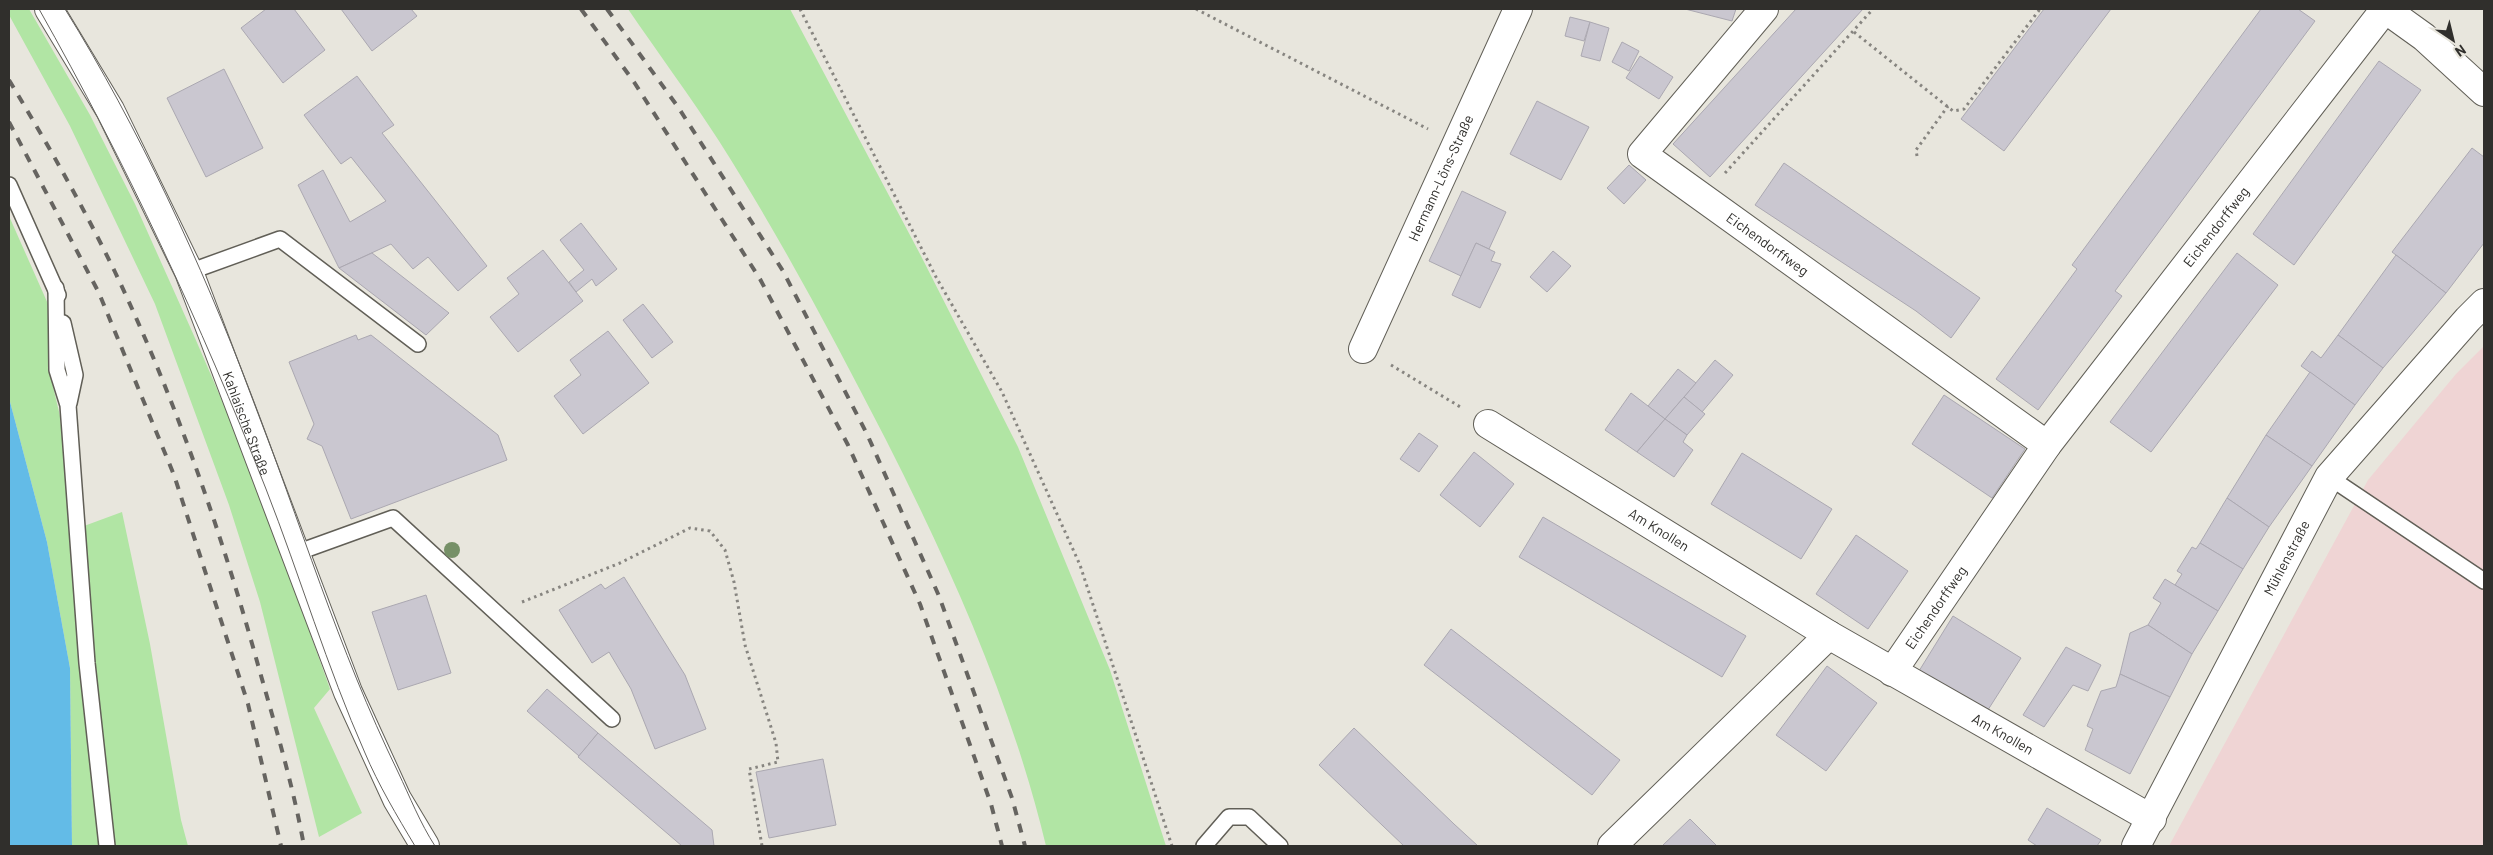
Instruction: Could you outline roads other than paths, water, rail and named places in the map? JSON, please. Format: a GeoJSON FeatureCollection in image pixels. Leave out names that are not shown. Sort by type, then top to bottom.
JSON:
{"type":"FeatureCollection","features":[{"type":"Feature","properties":{"kind":"street","name":"Kahlaische Straße"},"geometry":{"type":"LineString","coordinates":[[49,9],[110,110],[188,272],[352,700],[397,798],[424,846]]}},
{"type":"Feature","properties":{"kind":"street","name":"Hermann-Löns-Straße"},"geometry":{"type":"LineString","coordinates":[[1363,349],[1518,9]]}},
{"type":"Feature","properties":{"kind":"street","name":"Eichendorffweg"},"geometry":{"type":"LineString","coordinates":[[1764,9],[1642,154],[2047,445]]}},
{"type":"Feature","properties":{"kind":"street","name":"Eichendorffweg"},"geometry":{"type":"LineString","coordinates":[[1892,672],[2047,445],[2385,9]]}},
{"type":"Feature","properties":{"kind":"street"},"geometry":{"type":"LineString","coordinates":[[2385,9],[2424,37],[2484,92]]}},
{"type":"Feature","properties":{"kind":"street","name":"Mühlenstraße"},"geometry":{"type":"LineString","coordinates":[[2136,846],[2152,819],[2329,477],[2484,303]]}},
{"type":"Feature","properties":{"kind":"street","name":"Am Knollen"},"geometry":{"type":"LineString","coordinates":[[1488,424],[1829,635],[2152,819]]}},
{"type":"Feature","properties":{"kind":"street"},"geometry":{"type":"LineString","coordinates":[[1612,846],[1829,635]]}},
{"type":"Feature","properties":{"kind":"lane"},"geometry":{"type":"LineString","coordinates":[[9,185],[56,288],[57,370],[68,405],[87,663],[108,846]]}},
{"type":"Feature","properties":{"kind":"lane"},"geometry":{"type":"LineString","coordinates":[[188,272],[280,239],[418,344]]}},
{"type":"Feature","properties":{"kind":"lane"},"geometry":{"type":"LineString","coordinates":[[2329,477],[2484,580]]}},
{"type":"Feature","properties":{"kind":"lane"},"geometry":{"type":"LineString","coordinates":[[296,553],[394,518],[612,719]]}},
{"type":"Feature","properties":{"kind":"lane"},"geometry":{"type":"LineString","coordinates":[[1204,846],[1229,817],[1249,817],[1280,846]]}},
{"type":"Feature","properties":{"kind":"water"},"geometry":{"type":"Polygon","coordinates":[[[9,398],[47,542],[70,668],[72,846],[9,846],[9,398]]]}},
{"type":"Feature","properties":{"kind":"tram line"},"geometry":{"type":"LineString","coordinates":[[39,9],[132,185],[189,305],[266,489],[351,721],[376,776],[415,846]]}},
{"type":"Feature","properties":{"kind":"tram line"},"geometry":{"type":"LineString","coordinates":[[65,9],[118,101],[190,246],[251,394],[338,632],[376,726],[415,810],[435,846]]}},
{"type":"Feature","properties":{"kind":"railway"},"geometry":{"type":"LineString","coordinates":[[581,9],[634,82],[760,279],[848,445],[920,604],[991,804],[1002,846]]}},
{"type":"Feature","properties":{"kind":"railway"},"geometry":{"type":"LineString","coordinates":[[607,9],[678,107],[783,271],[867,434],[939,596],[1012,798],[1025,846]]}},
{"type":"Feature","properties":{"kind":"railway"},"geometry":{"type":"LineString","coordinates":[[9,80],[103,247],[137,320],[177,416],[212,515],[244,615],[295,800],[304,846]]}},
{"type":"Feature","properties":{"kind":"railway"},"geometry":{"type":"LineString","coordinates":[[9,122],[99,293],[174,475],[248,704],[281,846]]}}]}
